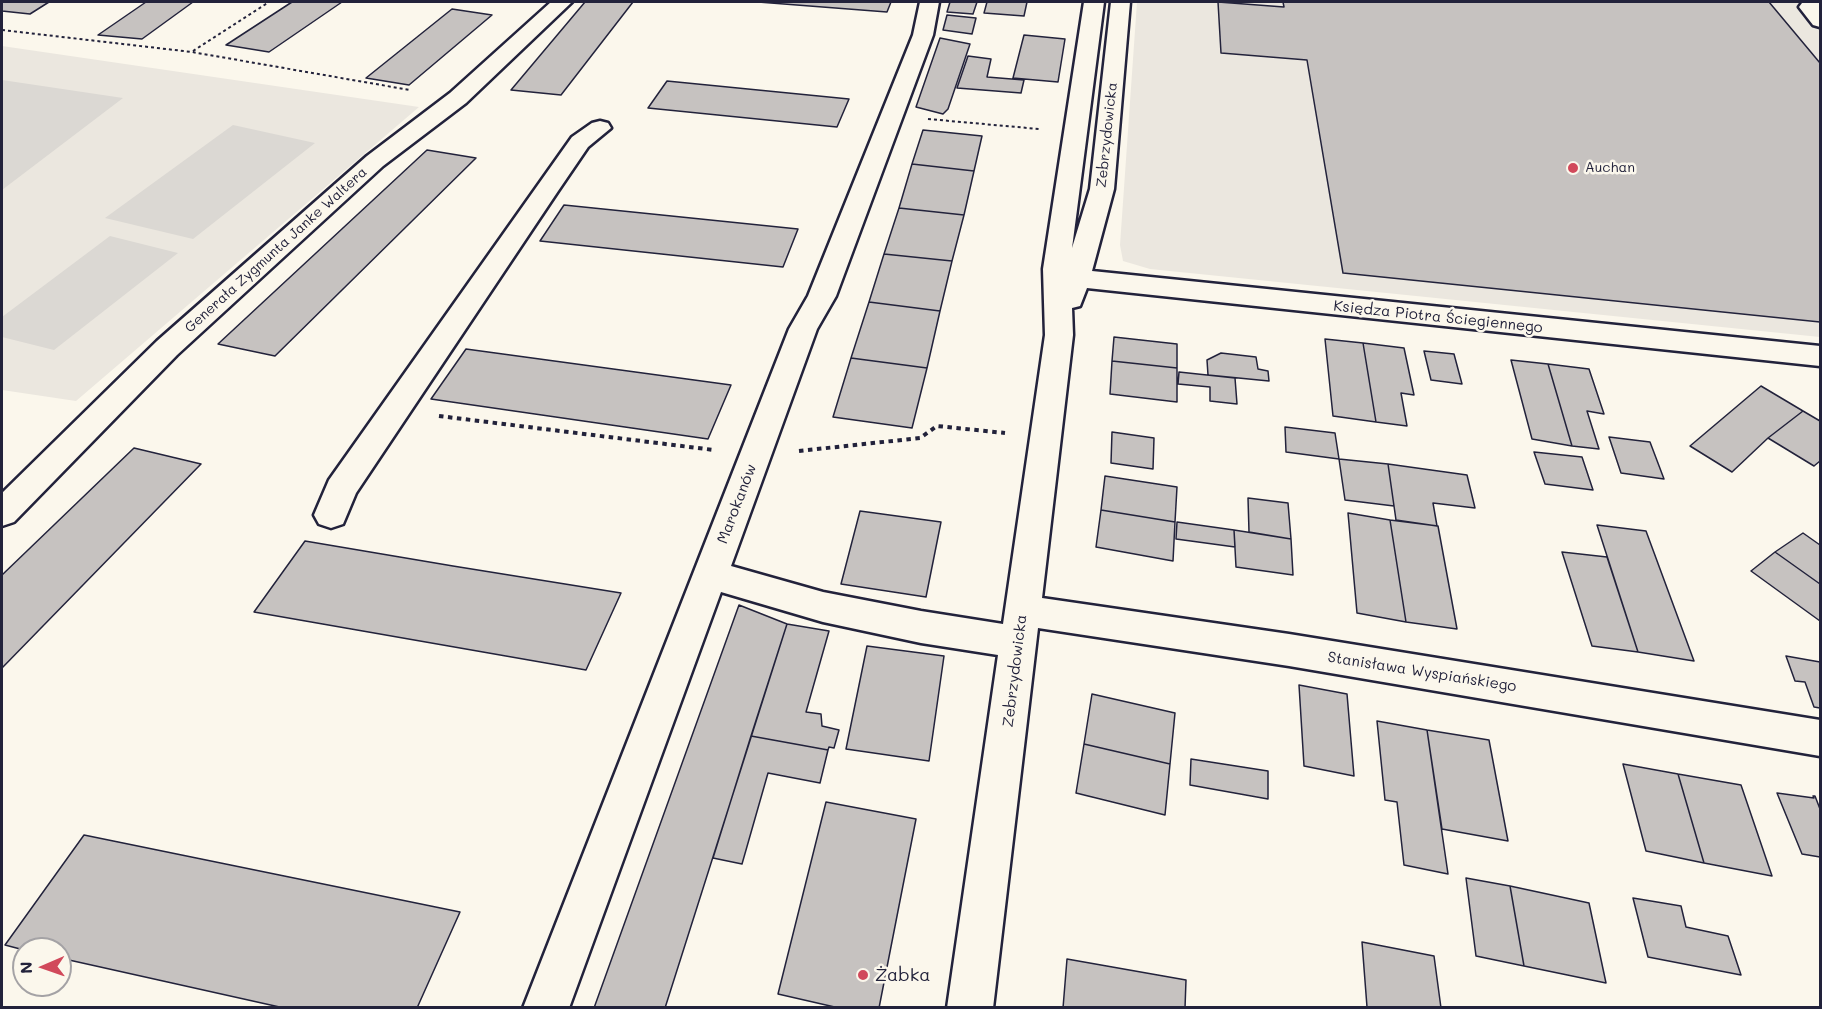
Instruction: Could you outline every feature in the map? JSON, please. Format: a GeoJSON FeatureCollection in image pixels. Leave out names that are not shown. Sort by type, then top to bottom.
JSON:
{"type":"FeatureCollection","features":[{"type":"Feature","properties":{"kind":"street","name":"Generała Zygmunta Janke Waltera"},"geometry":{"type":"LineString","coordinates":[[2,513],[167,348],[375,161],[458,98],[562,2]]}},
{"type":"Feature","properties":{"kind":"street","name":"Marokanów"},"geometry":{"type":"LineString","coordinates":[[546,1008],[803,329],[822,296],[923,34],[929,2]]}},
{"type":"Feature","properties":{"kind":"street","name":"Zebrzydowicka"},"geometry":{"type":"LineString","coordinates":[[970,1008],[1059,335],[1066,278],[1082,78],[1094,2]]}},
{"type":"Feature","properties":{"kind":"street","name":"Zebrzydowicka"},"geometry":{"type":"LineString","coordinates":[[1066,278],[1083,250],[1101,194],[1123,81],[1121,2]]}},
{"type":"Feature","properties":{"kind":"street"},"geometry":{"type":"LineString","coordinates":[[1821,8],[1809,7],[1821,21]]}},
{"type":"Feature","properties":{"kind":"street"},"geometry":{"type":"LineString","coordinates":[[1082,78],[1123,81]]}},
{"type":"Feature","properties":{"kind":"street"},"geometry":{"type":"LineString","coordinates":[[331,515],[341,489],[397,411],[580,142],[600,128]]}},
{"type":"Feature","properties":{"kind":"street","name":"Księdza Piotra Ściegiennego"},"geometry":{"type":"LineString","coordinates":[[1066,278],[1821,356]]}},
{"type":"Feature","properties":{"kind":"street","name":"Stanisława Wyspiańskiego"},"geometry":{"type":"LineString","coordinates":[[710,574],[834,609],[921,627],[1021,626],[1289,650],[1821,738]]}},
{"type":"Feature","properties":{"kind":"path"},"geometry":{"type":"LineString","coordinates":[[192,52],[269,2]]}},
{"type":"Feature","properties":{"kind":"path"},"geometry":{"type":"LineString","coordinates":[[2,30],[192,52],[458,98]]}},
{"type":"Feature","properties":{"kind":"path"},"geometry":{"type":"LineString","coordinates":[[891,116],[1048,130]]}},
{"type":"Feature","properties":{"kind":"path"},"geometry":{"type":"LineString","coordinates":[[397,411],[756,456],[920,438],[937,426],[1001,433]]}},
{"type":"Feature","properties":{"kind":"shaded area","name":"Auchan"},"geometry":{"type":"Polygon","coordinates":[[[1137,2],[1820,2],[1820,337],[1150,269],[1123,261],[1120,245],[1137,2]]]}},
{"type":"Feature","properties":{"kind":"shaded area"},"geometry":{"type":"Polygon","coordinates":[[[2,46],[419,107],[76,401],[2,390],[2,46]]]}},
{"type":"Feature","properties":{"kind":"shaded area"},"geometry":{"type":"Polygon","coordinates":[[[2,80],[123,98],[2,190],[2,80]]]}},
{"type":"Feature","properties":{"kind":"shaded area"},"geometry":{"type":"Polygon","coordinates":[[[233,125],[315,143],[193,239],[105,218],[233,125]]]}},
{"type":"Feature","properties":{"kind":"shaded area"},"geometry":{"type":"Polygon","coordinates":[[[110,236],[178,253],[54,350],[2,337],[2,317],[110,236]]]}},
{"type":"Feature","properties":{"kind":"building"},"geometry":{"type":"Polygon","coordinates":[[[2,2],[49,2],[30,14],[2,11],[2,2]]]}},
{"type":"Feature","properties":{"kind":"building"},"geometry":{"type":"Polygon","coordinates":[[[146,2],[193,2],[142,39],[98,35],[146,2]]]}},
{"type":"Feature","properties":{"kind":"building"},"geometry":{"type":"Polygon","coordinates":[[[292,2],[342,2],[269,52],[226,45],[292,2]]]}},
{"type":"Feature","properties":{"kind":"building"},"geometry":{"type":"Polygon","coordinates":[[[585,2],[633,2],[561,95],[511,90],[585,2]]]}},
{"type":"Feature","properties":{"kind":"building"},"geometry":{"type":"Polygon","coordinates":[[[758,2],[891,2],[887,12],[758,2]]]}},
{"type":"Feature","properties":{"kind":"building"},"geometry":{"type":"Polygon","coordinates":[[[950,2],[977,2],[973,14],[947,12],[950,2]]]}},
{"type":"Feature","properties":{"kind":"building"},"geometry":{"type":"Polygon","coordinates":[[[987,2],[1027,2],[1024,16],[984,13],[987,2]]]}},
{"type":"Feature","properties":{"kind":"building","name":"Auchan"},"geometry":{"type":"Polygon","coordinates":[[[1218,2],[1284,7],[1283,2],[1769,2],[1820,63],[1820,322],[1343,273],[1307,60],[1221,53],[1218,2]]]}},
{"type":"Feature","properties":{"kind":"building"},"geometry":{"type":"Polygon","coordinates":[[[452,9],[492,15],[409,85],[366,78],[452,9]]]}},
{"type":"Feature","properties":{"kind":"building"},"geometry":{"type":"Polygon","coordinates":[[[947,15],[976,18],[972,34],[943,30],[947,15]]]}},
{"type":"Feature","properties":{"kind":"building"},"geometry":{"type":"Polygon","coordinates":[[[1024,35],[1065,39],[1058,82],[1013,78],[1024,35]]]}},
{"type":"Feature","properties":{"kind":"building"},"geometry":{"type":"Polygon","coordinates":[[[940,38],[970,44],[948,109],[943,114],[916,107],[940,38]]]}},
{"type":"Feature","properties":{"kind":"building"},"geometry":{"type":"Polygon","coordinates":[[[968,56],[991,59],[987,77],[1024,80],[1021,93],[957,88],[968,56]]]}},
{"type":"Feature","properties":{"kind":"building"},"geometry":{"type":"Polygon","coordinates":[[[667,81],[849,99],[837,127],[648,108],[667,81]]]}},
{"type":"Feature","properties":{"kind":"building"},"geometry":{"type":"Polygon","coordinates":[[[923,130],[982,136],[974,171],[912,164],[923,130]]]}},
{"type":"Feature","properties":{"kind":"building"},"geometry":{"type":"Polygon","coordinates":[[[427,150],[476,158],[275,356],[218,344],[427,150]]]}},
{"type":"Feature","properties":{"kind":"building"},"geometry":{"type":"Polygon","coordinates":[[[912,164],[974,171],[964,215],[899,208],[912,164]]]}},
{"type":"Feature","properties":{"kind":"building"},"geometry":{"type":"Polygon","coordinates":[[[564,205],[798,229],[783,267],[540,241],[564,205]]]}},
{"type":"Feature","properties":{"kind":"building"},"geometry":{"type":"Polygon","coordinates":[[[899,208],[964,215],[952,261],[884,254],[899,208]]]}},
{"type":"Feature","properties":{"kind":"building"},"geometry":{"type":"Polygon","coordinates":[[[884,254],[952,261],[940,311],[869,302],[884,254]]]}},
{"type":"Feature","properties":{"kind":"building"},"geometry":{"type":"Polygon","coordinates":[[[869,302],[940,311],[927,368],[851,358],[869,302]]]}},
{"type":"Feature","properties":{"kind":"building"},"geometry":{"type":"Polygon","coordinates":[[[1114,337],[1177,344],[1177,368],[1112,361],[1114,337]]]}},
{"type":"Feature","properties":{"kind":"building"},"geometry":{"type":"Polygon","coordinates":[[[1325,339],[1363,343],[1376,422],[1333,416],[1325,339]]]}},
{"type":"Feature","properties":{"kind":"building"},"geometry":{"type":"Polygon","coordinates":[[[1363,343],[1404,348],[1414,395],[1401,393],[1407,426],[1376,422],[1363,343]]]}},
{"type":"Feature","properties":{"kind":"building"},"geometry":{"type":"Polygon","coordinates":[[[466,349],[731,385],[708,439],[431,399],[466,349]]]}},
{"type":"Feature","properties":{"kind":"building"},"geometry":{"type":"Polygon","coordinates":[[[1424,351],[1454,354],[1462,384],[1431,380],[1424,351]]]}},
{"type":"Feature","properties":{"kind":"building"},"geometry":{"type":"Polygon","coordinates":[[[1221,353],[1256,357],[1258,369],[1268,371],[1269,381],[1208,375],[1207,360],[1221,353]]]}},
{"type":"Feature","properties":{"kind":"building"},"geometry":{"type":"Polygon","coordinates":[[[851,358],[927,368],[912,428],[833,417],[851,358]]]}},
{"type":"Feature","properties":{"kind":"building"},"geometry":{"type":"Polygon","coordinates":[[[1511,360],[1548,364],[1572,446],[1532,439],[1511,360]]]}},
{"type":"Feature","properties":{"kind":"building"},"geometry":{"type":"Polygon","coordinates":[[[1112,361],[1177,368],[1177,402],[1110,394],[1112,361]]]}},
{"type":"Feature","properties":{"kind":"building"},"geometry":{"type":"Polygon","coordinates":[[[1548,364],[1589,369],[1604,414],[1587,411],[1599,449],[1572,446],[1548,364]]]}},
{"type":"Feature","properties":{"kind":"building"},"geometry":{"type":"Polygon","coordinates":[[[1179,372],[1235,378],[1237,404],[1210,401],[1210,387],[1178,384],[1179,372]]]}},
{"type":"Feature","properties":{"kind":"building"},"geometry":{"type":"Polygon","coordinates":[[[1761,386],[1803,411],[1768,438],[1732,472],[1690,446],[1761,386]]]}},
{"type":"Feature","properties":{"kind":"building"},"geometry":{"type":"Polygon","coordinates":[[[1803,411],[1820,421],[1820,461],[1814,466],[1768,438],[1803,411]]]}},
{"type":"Feature","properties":{"kind":"building"},"geometry":{"type":"Polygon","coordinates":[[[1285,427],[1335,433],[1339,459],[1286,452],[1285,427]]]}},
{"type":"Feature","properties":{"kind":"building"},"geometry":{"type":"Polygon","coordinates":[[[1112,432],[1154,438],[1153,469],[1111,463],[1112,432]]]}},
{"type":"Feature","properties":{"kind":"building"},"geometry":{"type":"Polygon","coordinates":[[[1609,437],[1650,442],[1664,479],[1621,473],[1609,437]]]}},
{"type":"Feature","properties":{"kind":"building"},"geometry":{"type":"Polygon","coordinates":[[[134,448],[201,464],[2,668],[2,575],[134,448]]]}},
{"type":"Feature","properties":{"kind":"building"},"geometry":{"type":"Polygon","coordinates":[[[1534,452],[1582,457],[1593,490],[1545,484],[1534,452]]]}},
{"type":"Feature","properties":{"kind":"building"},"geometry":{"type":"Polygon","coordinates":[[[1339,459],[1388,464],[1394,506],[1345,500],[1339,459]]]}},
{"type":"Feature","properties":{"kind":"building"},"geometry":{"type":"Polygon","coordinates":[[[1388,464],[1467,475],[1475,508],[1433,503],[1437,526],[1396,520],[1388,464]]]}},
{"type":"Feature","properties":{"kind":"building"},"geometry":{"type":"Polygon","coordinates":[[[1105,476],[1177,487],[1175,522],[1101,510],[1105,476]]]}},
{"type":"Feature","properties":{"kind":"building"},"geometry":{"type":"Polygon","coordinates":[[[1248,498],[1288,503],[1291,539],[1249,532],[1248,498]]]}},
{"type":"Feature","properties":{"kind":"building"},"geometry":{"type":"Polygon","coordinates":[[[1101,510],[1175,522],[1173,561],[1096,547],[1101,510]]]}},
{"type":"Feature","properties":{"kind":"building"},"geometry":{"type":"Polygon","coordinates":[[[860,511],[941,522],[926,597],[841,584],[860,511]]]}},
{"type":"Feature","properties":{"kind":"building"},"geometry":{"type":"Polygon","coordinates":[[[1348,513],[1390,520],[1406,622],[1357,613],[1348,513]]]}},
{"type":"Feature","properties":{"kind":"building"},"geometry":{"type":"Polygon","coordinates":[[[1390,520],[1438,526],[1457,629],[1406,622],[1390,520]]]}},
{"type":"Feature","properties":{"kind":"building"},"geometry":{"type":"Polygon","coordinates":[[[1177,522],[1234,530],[1235,547],[1176,539],[1177,522]]]}},
{"type":"Feature","properties":{"kind":"building"},"geometry":{"type":"Polygon","coordinates":[[[1597,525],[1646,531],[1694,661],[1638,652],[1597,525]]]}},
{"type":"Feature","properties":{"kind":"building"},"geometry":{"type":"Polygon","coordinates":[[[1234,530],[1291,539],[1293,575],[1236,567],[1234,530]]]}},
{"type":"Feature","properties":{"kind":"building"},"geometry":{"type":"Polygon","coordinates":[[[1803,533],[1820,545],[1820,584],[1775,552],[1803,533]]]}},
{"type":"Feature","properties":{"kind":"building"},"geometry":{"type":"Polygon","coordinates":[[[305,541],[621,593],[586,670],[254,612],[305,541]]]}},
{"type":"Feature","properties":{"kind":"building"},"geometry":{"type":"Polygon","coordinates":[[[1562,552],[1607,557],[1638,652],[1592,646],[1562,552]]]}},
{"type":"Feature","properties":{"kind":"building"},"geometry":{"type":"Polygon","coordinates":[[[1775,552],[1820,584],[1820,621],[1751,571],[1775,552]]]}},
{"type":"Feature","properties":{"kind":"building"},"geometry":{"type":"Polygon","coordinates":[[[739,605],[787,624],[665,1008],[594,1008],[739,605]]]}},
{"type":"Feature","properties":{"kind":"building"},"geometry":{"type":"Polygon","coordinates":[[[787,624],[829,631],[806,712],[821,714],[822,726],[839,730],[834,748],[829,747],[828,750],[751,736],[787,624]]]}},
{"type":"Feature","properties":{"kind":"building"},"geometry":{"type":"Polygon","coordinates":[[[867,646],[944,656],[929,761],[846,749],[867,646]]]}},
{"type":"Feature","properties":{"kind":"building"},"geometry":{"type":"Polygon","coordinates":[[[1786,656],[1820,662],[1820,708],[1814,707],[1805,682],[1795,681],[1786,656]]]}},
{"type":"Feature","properties":{"kind":"building"},"geometry":{"type":"Polygon","coordinates":[[[1299,685],[1347,694],[1354,776],[1304,766],[1299,685]]]}},
{"type":"Feature","properties":{"kind":"building"},"geometry":{"type":"Polygon","coordinates":[[[1092,694],[1175,713],[1170,764],[1084,744],[1092,694]]]}},
{"type":"Feature","properties":{"kind":"building"},"geometry":{"type":"Polygon","coordinates":[[[1377,721],[1427,730],[1448,874],[1404,865],[1397,802],[1385,800],[1377,721]]]}},
{"type":"Feature","properties":{"kind":"building"},"geometry":{"type":"Polygon","coordinates":[[[1427,730],[1489,740],[1508,841],[1442,829],[1427,730]]]}},
{"type":"Feature","properties":{"kind":"building"},"geometry":{"type":"Polygon","coordinates":[[[751,736],[828,750],[820,783],[768,773],[742,864],[713,858],[751,736]]]}},
{"type":"Feature","properties":{"kind":"building"},"geometry":{"type":"Polygon","coordinates":[[[1084,744],[1170,764],[1165,815],[1076,793],[1084,744]]]}},
{"type":"Feature","properties":{"kind":"building"},"geometry":{"type":"Polygon","coordinates":[[[1191,759],[1268,771],[1268,799],[1190,785],[1191,759]]]}},
{"type":"Feature","properties":{"kind":"building"},"geometry":{"type":"Polygon","coordinates":[[[1623,764],[1678,774],[1704,863],[1646,851],[1623,764]]]}},
{"type":"Feature","properties":{"kind":"building"},"geometry":{"type":"Polygon","coordinates":[[[1678,774],[1741,785],[1772,876],[1704,863],[1678,774]]]}},
{"type":"Feature","properties":{"kind":"building"},"geometry":{"type":"Polygon","coordinates":[[[1777,793],[1814,798],[1815,796],[1820,809],[1820,857],[1802,854],[1777,793]]]}},
{"type":"Feature","properties":{"kind":"building"},"geometry":{"type":"Polygon","coordinates":[[[826,802],[916,819],[879,1008],[839,1008],[778,994],[826,802]]]}},
{"type":"Feature","properties":{"kind":"building"},"geometry":{"type":"Polygon","coordinates":[[[84,835],[460,912],[417,1008],[284,1008],[72,961],[72,937],[12,937],[12,947],[5,945],[84,835]]]}},
{"type":"Feature","properties":{"kind":"building"},"geometry":{"type":"Polygon","coordinates":[[[1466,878],[1510,886],[1524,966],[1476,956],[1466,878]]]}},
{"type":"Feature","properties":{"kind":"building"},"geometry":{"type":"Polygon","coordinates":[[[1510,886],[1589,903],[1606,983],[1524,966],[1510,886]]]}},
{"type":"Feature","properties":{"kind":"building"},"geometry":{"type":"Polygon","coordinates":[[[1633,898],[1681,906],[1686,927],[1728,936],[1741,975],[1648,957],[1633,898]]]}},
{"type":"Feature","properties":{"kind":"building"},"geometry":{"type":"Polygon","coordinates":[[[1362,942],[1434,956],[1441,1008],[1367,1007],[1362,942]]]}},
{"type":"Feature","properties":{"kind":"building"},"geometry":{"type":"Polygon","coordinates":[[[1067,959],[1186,980],[1185,1008],[1063,1008],[1067,959]]]}},
{"type":"Feature","properties":{"kind":"place","name":"Auchan"},"geometry":{"type":"Point","coordinates":[1573,168]}},
{"type":"Feature","properties":{"kind":"place","name":"Żabka"},"geometry":{"type":"Point","coordinates":[863,975]}}]}
